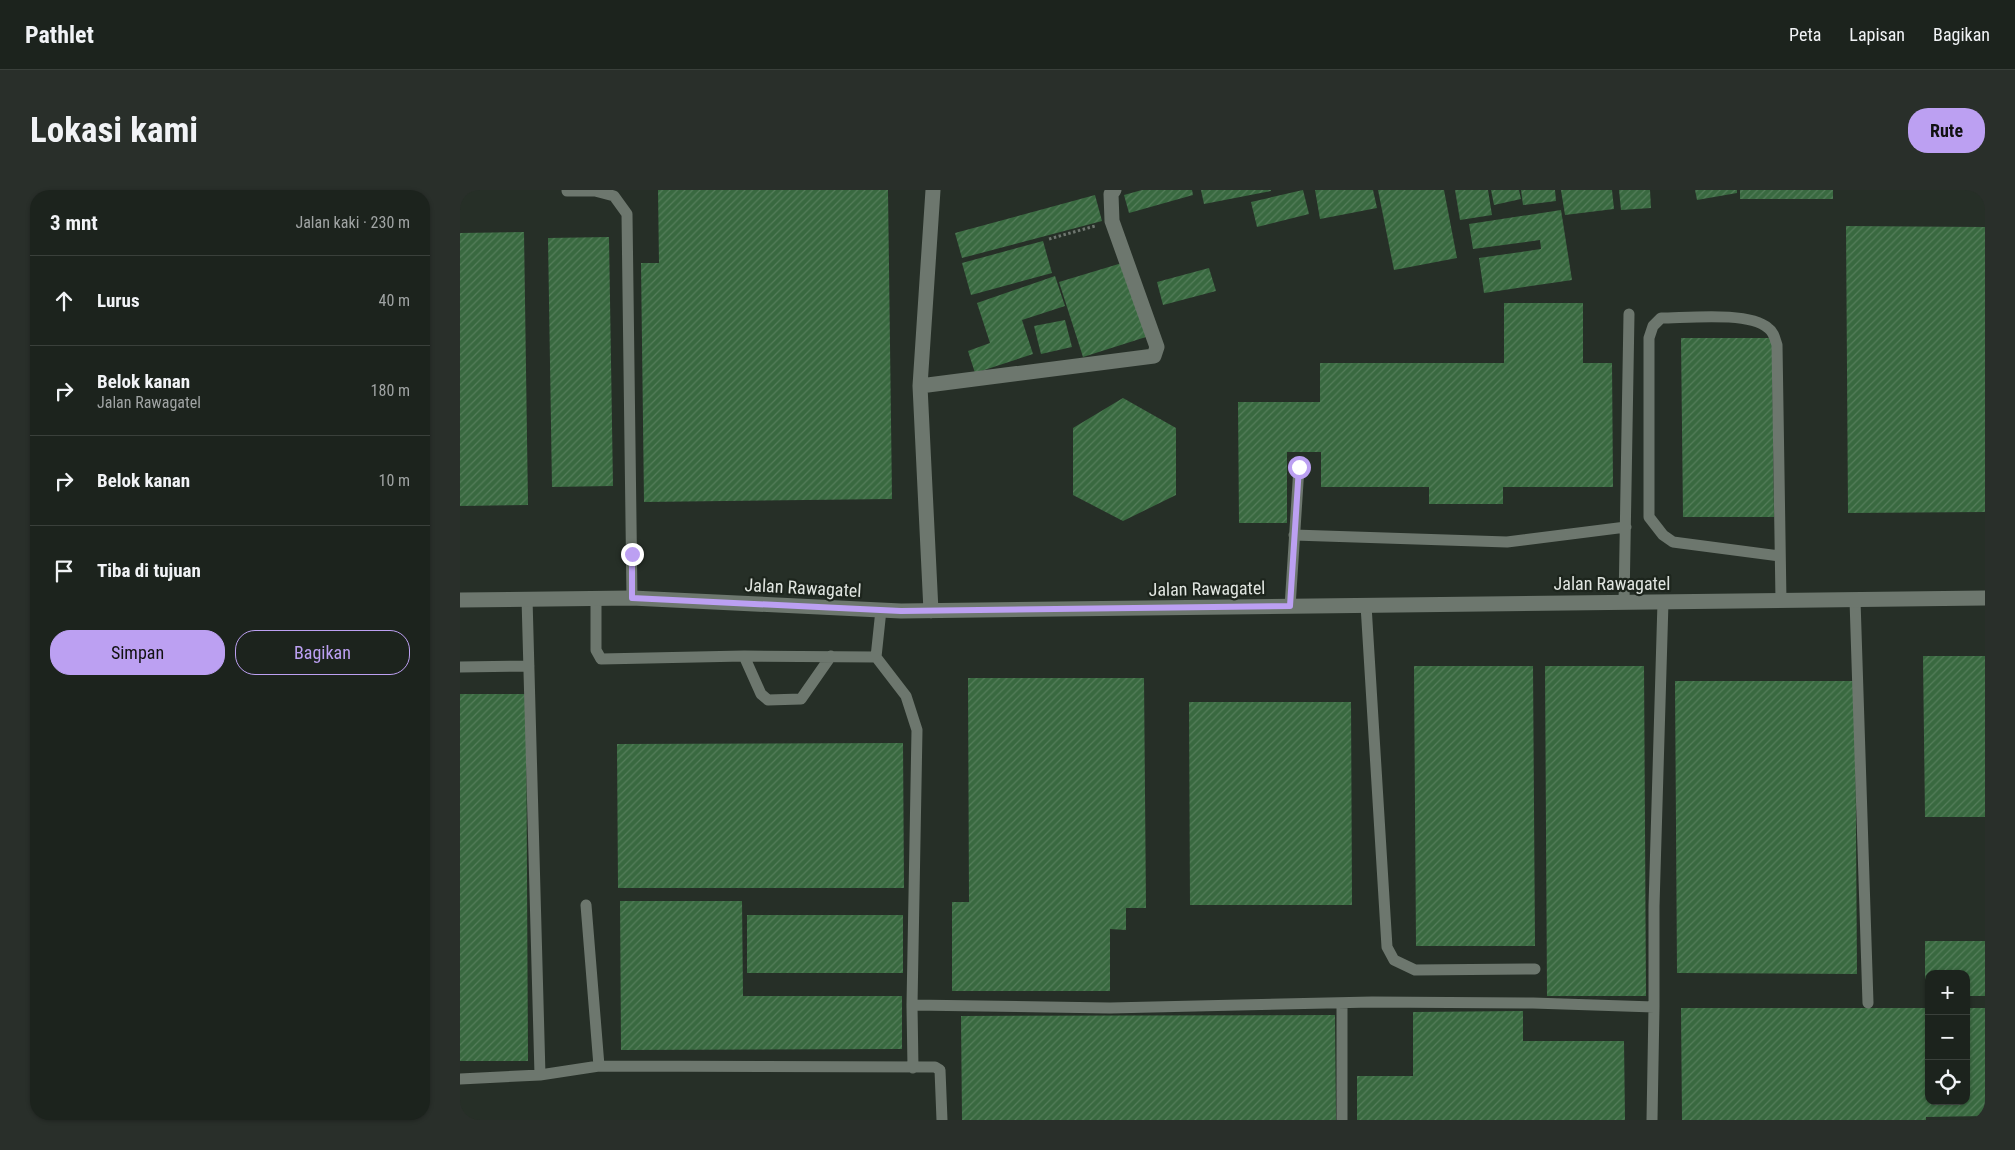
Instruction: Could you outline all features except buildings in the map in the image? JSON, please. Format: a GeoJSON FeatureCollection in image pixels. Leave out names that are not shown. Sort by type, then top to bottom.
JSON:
{"type":"FeatureCollection","features":[{"type":"Feature","properties":{"kind":"street"},"geometry":{"type":"LineString","coordinates":[[931,611],[920,386],[933,190]]}},
{"type":"Feature","properties":{"kind":"street"},"geometry":{"type":"LineString","coordinates":[[920,386],[1154,356],[1157,347],[1112,221],[1110,194],[1114,190]]}},
{"type":"Feature","properties":{"kind":"street","name":"Jalan Rawagatel"},"geometry":{"type":"LineString","coordinates":[[460,600],[632,598],[931,611],[1985,598]]}},
{"type":"Feature","properties":{"kind":"lane"},"geometry":{"type":"LineString","coordinates":[[566,191],[595,190],[614,196],[627,214],[632,598]]}},
{"type":"Feature","properties":{"kind":"lane"},"geometry":{"type":"LineString","coordinates":[[1624,602],[1629,314]]}},
{"type":"Feature","properties":{"kind":"lane"},"geometry":{"type":"LineString","coordinates":[[1780,556],[1673,542],[1663,535],[1649,516],[1649,338],[1653,326],[1661,318],[1750,320],[1769,328],[1774,334],[1777,345],[1781,601]]}},
{"type":"Feature","properties":{"kind":"lane"},"geometry":{"type":"LineString","coordinates":[[1290,606],[1299,467]]}},
{"type":"Feature","properties":{"kind":"lane"},"geometry":{"type":"LineString","coordinates":[[1294,535],[1507,542],[1626,527]]}},
{"type":"Feature","properties":{"kind":"lane"},"geometry":{"type":"LineString","coordinates":[[527,598],[540,1075]]}},
{"type":"Feature","properties":{"kind":"lane"},"geometry":{"type":"LineString","coordinates":[[596,598],[596,650],[601,659],[744,656],[876,657]]}},
{"type":"Feature","properties":{"kind":"lane"},"geometry":{"type":"LineString","coordinates":[[1855,600],[1868,1003]]}},
{"type":"Feature","properties":{"kind":"lane"},"geometry":{"type":"LineString","coordinates":[[1652,1120],[1654,906],[1663,602]]}},
{"type":"Feature","properties":{"kind":"lane"},"geometry":{"type":"LineString","coordinates":[[1366,606],[1387,948],[1394,960],[1415,970],[1535,969]]}},
{"type":"Feature","properties":{"kind":"lane"},"geometry":{"type":"LineString","coordinates":[[881,610],[876,657],[906,696],[917,730],[912,1005],[914,1068]]}},
{"type":"Feature","properties":{"kind":"lane"},"geometry":{"type":"LineString","coordinates":[[744,656],[761,694],[768,700],[801,699],[831,656]]}},
{"type":"Feature","properties":{"kind":"lane"},"geometry":{"type":"LineString","coordinates":[[460,667],[529,666]]}},
{"type":"Feature","properties":{"kind":"lane"},"geometry":{"type":"LineString","coordinates":[[586,905],[599,1066]]}},
{"type":"Feature","properties":{"kind":"lane"},"geometry":{"type":"LineString","coordinates":[[912,1005],[1110,1008],[1342,1003],[1534,1003],[1654,1007]]}},
{"type":"Feature","properties":{"kind":"lane"},"geometry":{"type":"LineString","coordinates":[[1342,1003],[1342,1120]]}},
{"type":"Feature","properties":{"kind":"lane"},"geometry":{"type":"LineString","coordinates":[[460,1079],[540,1075],[599,1066],[935,1067],[940,1070],[942,1120]]}},
{"type":"Feature","properties":{"kind":"path"},"geometry":{"type":"LineString","coordinates":[[1049,239],[1112,221]]}},
{"type":"Feature","properties":{"kind":"route"},"geometry":{"type":"LineString","coordinates":[[632,554],[632,598],[901,611],[1290,606],[1299,467]]}}]}
